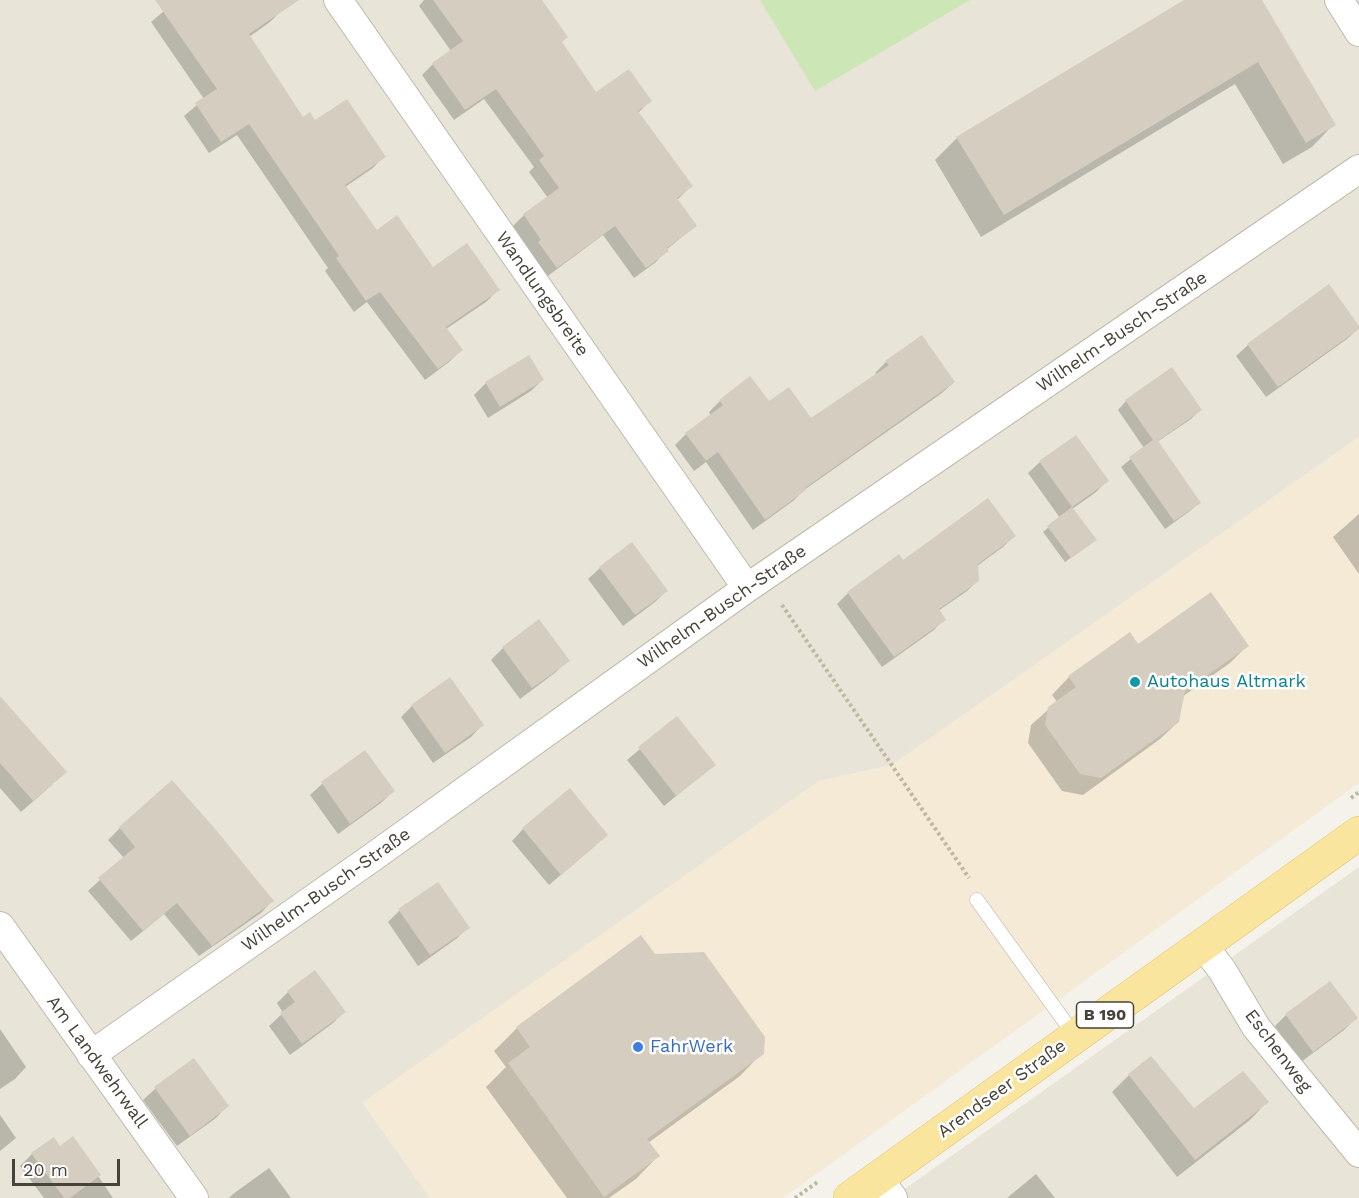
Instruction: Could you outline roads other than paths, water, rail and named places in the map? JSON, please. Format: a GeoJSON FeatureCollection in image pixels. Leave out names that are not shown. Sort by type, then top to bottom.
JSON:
{"type":"FeatureCollection","features":[{"type":"Feature","properties":{"kind":"main road","name":"Arendseer Straße"},"geometry":{"type":"LineString","coordinates":[[850,1198],[886,1188],[1075,1036],[1359,832]]}},
{"type":"Feature","properties":{"kind":"street","name":"Wandlungsbreite"},"geometry":{"type":"LineString","coordinates":[[338,0],[755,582]]}},
{"type":"Feature","properties":{"kind":"street"},"geometry":{"type":"LineString","coordinates":[[1339,0],[1359,32]]}},
{"type":"Feature","properties":{"kind":"street","name":"Wilhelm-Busch-Straße"},"geometry":{"type":"LineString","coordinates":[[91,1055],[373,857],[755,582],[1359,169]]}},
{"type":"Feature","properties":{"kind":"street","name":"Am Landwehrwall"},"geometry":{"type":"LineString","coordinates":[[0,926],[194,1198]]}},
{"type":"Feature","properties":{"kind":"street","name":"Eschenweg"},"geometry":{"type":"LineString","coordinates":[[1203,945],[1222,970],[1256,1027],[1359,1153]]}},
{"type":"Feature","properties":{"kind":"lane"},"geometry":{"type":"LineString","coordinates":[[977,900],[1075,1036]]}},
{"type":"Feature","properties":{"kind":"place","name":"Autohaus Altmark"},"geometry":{"type":"Point","coordinates":[1135,682]}},
{"type":"Feature","properties":{"kind":"place","name":"FahrWerk"},"geometry":{"type":"Point","coordinates":[638,1047]}}]}
